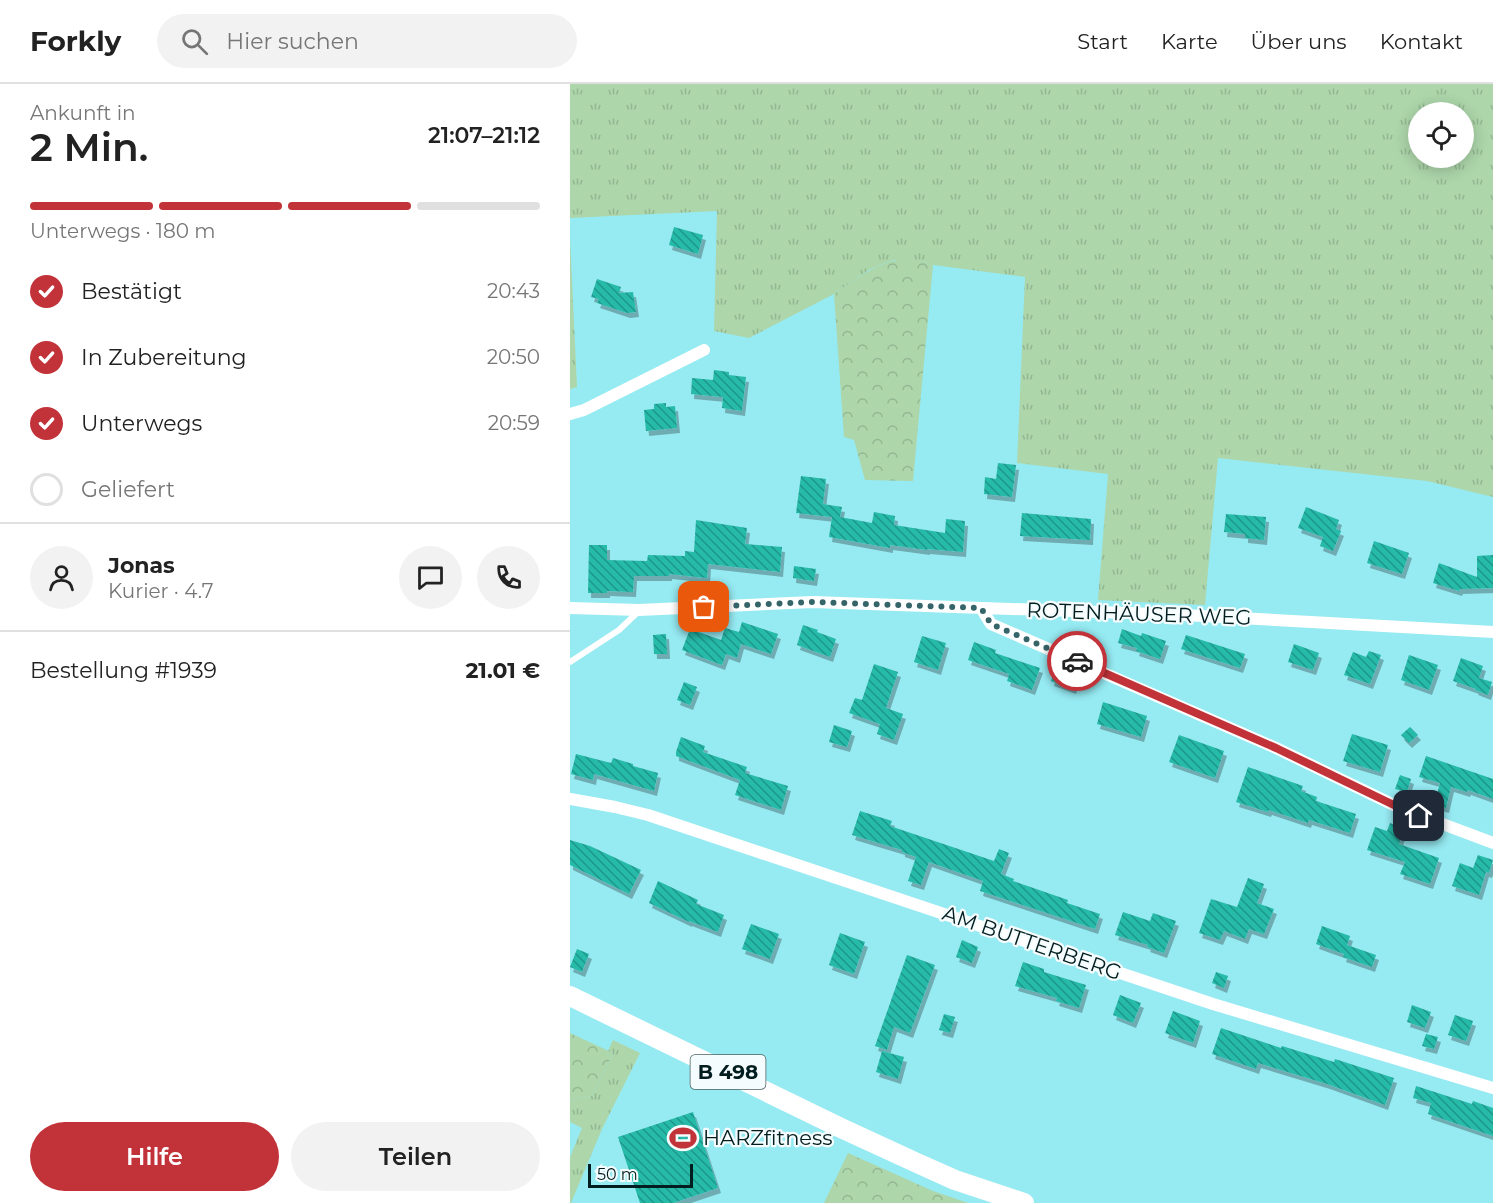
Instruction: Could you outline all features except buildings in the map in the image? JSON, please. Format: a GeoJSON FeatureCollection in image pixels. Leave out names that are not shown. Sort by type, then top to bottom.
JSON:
{"type":"FeatureCollection","features":[{"type":"Feature","properties":{"kind":"main road","name":"B 498"},"geometry":{"type":"LineString","coordinates":[[570,996],[916,1163],[955,1180],[1024,1203]]}},
{"type":"Feature","properties":{"kind":"street"},"geometry":{"type":"LineString","coordinates":[[570,414],[584,410],[704,350]]}},
{"type":"Feature","properties":{"kind":"street","name":"ROTENHÄUSER WEG"},"geometry":{"type":"LineString","coordinates":[[570,608],[639,610],[813,602],[1184,615],[1493,632]]}},
{"type":"Feature","properties":{"kind":"street"},"geometry":{"type":"LineString","coordinates":[[981,608],[991,624],[1276,748],[1400,808],[1493,843]]}},
{"type":"Feature","properties":{"kind":"street","name":"AM BUTTERBERG"},"geometry":{"type":"LineString","coordinates":[[570,799],[648,815],[1213,1004],[1493,1088]]}},
{"type":"Feature","properties":{"kind":"lane"},"geometry":{"type":"LineString","coordinates":[[570,662],[619,630],[639,610]]}},
{"type":"Feature","properties":{"kind":"green space"},"geometry":{"type":"Polygon","coordinates":[[[570,84],[1493,84],[1493,497],[1427,481],[1218,458],[1205,605],[1098,600],[1108,474],[1017,463],[1025,277],[933,265],[919,260],[894,260],[869,270],[834,294],[749,338],[714,331],[717,211],[570,218],[570,84]]]}},
{"type":"Feature","properties":{"kind":"green space"},"geometry":{"type":"Polygon","coordinates":[[[570,237],[577,387],[570,389],[570,237]]]}},
{"type":"Feature","properties":{"kind":"green space"},"geometry":{"type":"Polygon","coordinates":[[[904,259],[919,260],[933,265],[913,481],[865,480],[854,440],[844,437],[834,294],[876,267],[904,259]]]}},
{"type":"Feature","properties":{"kind":"green space"},"geometry":{"type":"Polygon","coordinates":[[[570,1033],[613,1053],[592,1096],[570,1100],[570,1033]]]}},
{"type":"Feature","properties":{"kind":"green space"},"geometry":{"type":"Polygon","coordinates":[[[613,1040],[640,1053],[602,1129],[570,1203],[570,1157],[582,1128],[570,1122],[570,1100],[592,1096],[613,1053],[608,1051],[613,1040]]]}},
{"type":"Feature","properties":{"kind":"green space"},"geometry":{"type":"Polygon","coordinates":[[[848,1153],[933,1191],[968,1203],[824,1203],[848,1153]]]}},
{"type":"Feature","properties":{"kind":"way so far"},"geometry":{"type":"LineString","coordinates":[[704,607],[813,602],[981,608],[991,624],[1077,661]]}},
{"type":"Feature","properties":{"kind":"place","name":"HARZfitness"},"geometry":{"type":"Point","coordinates":[683,1138]}},
{"type":"Feature","properties":{"kind":"route"},"geometry":{"type":"LineString","coordinates":[[1077,661],[1276,748],[1419,816]]}}]}
